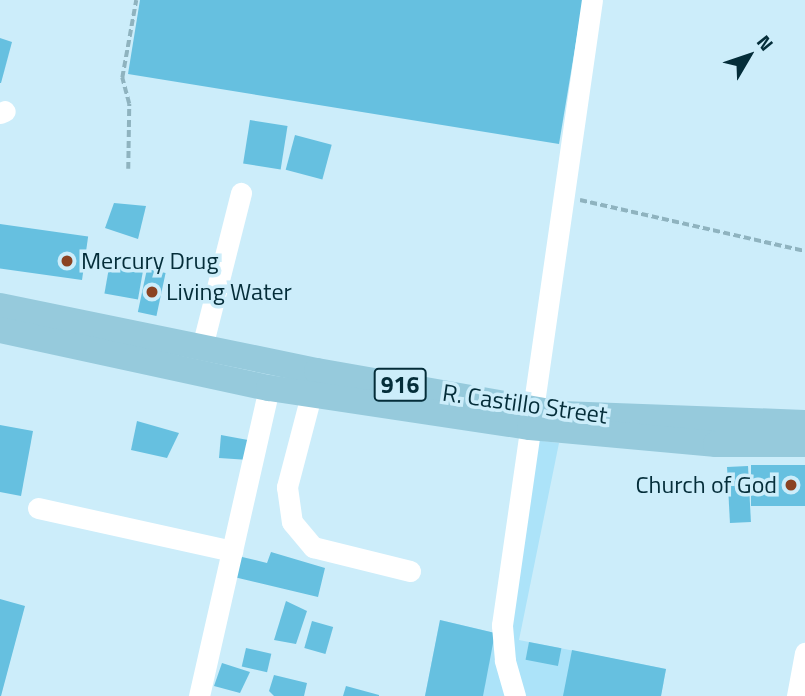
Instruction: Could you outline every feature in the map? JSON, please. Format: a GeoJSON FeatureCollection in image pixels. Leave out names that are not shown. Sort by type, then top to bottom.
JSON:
{"type":"FeatureCollection","features":[{"type":"Feature","properties":{"kind":"main road","name":"R. Castillo Street"},"geometry":{"type":"LineString","coordinates":[[0,306],[19,326],[269,387],[314,383]]}},
{"type":"Feature","properties":{"kind":"main road","name":"R. Castillo Street"},"geometry":{"type":"LineString","coordinates":[[19,326],[202,347],[314,383],[530,417],[716,444],[805,444]]}},
{"type":"Feature","properties":{"kind":"main road","name":"R. Castillo Street"},"geometry":{"type":"LineString","coordinates":[[530,417],[805,423]]}},
{"type":"Feature","properties":{"kind":"street"},"geometry":{"type":"LineString","coordinates":[[515,696],[505,660],[502,625],[592,0]]}},
{"type":"Feature","properties":{"kind":"street"},"geometry":{"type":"LineString","coordinates":[[202,347],[241,193]]}},
{"type":"Feature","properties":{"kind":"street"},"geometry":{"type":"LineString","coordinates":[[314,383],[287,487],[292,523],[313,547],[410,571]]}},
{"type":"Feature","properties":{"kind":"street"},"geometry":{"type":"LineString","coordinates":[[199,696],[269,387]]}},
{"type":"Feature","properties":{"kind":"street"},"geometry":{"type":"LineString","coordinates":[[38,508],[232,551]]}},
{"type":"Feature","properties":{"kind":"street"},"geometry":{"type":"LineString","coordinates":[[797,696],[805,653]]}},
{"type":"Feature","properties":{"kind":"path"},"geometry":{"type":"LineString","coordinates":[[128,169],[129,104],[122,78],[136,0]]}},
{"type":"Feature","properties":{"kind":"path"},"geometry":{"type":"LineString","coordinates":[[564,197],[805,251]]}},
{"type":"Feature","properties":{"kind":"shaded area"},"geometry":{"type":"Polygon","coordinates":[[[534,440],[559,443],[519,640],[666,669],[661,696],[425,696],[440,620],[495,633],[534,440]]]}},
{"type":"Feature","properties":{"kind":"building"},"geometry":{"type":"Polygon","coordinates":[[[140,0],[583,0],[559,144],[128,74],[140,0]]]}},
{"type":"Feature","properties":{"kind":"building"},"geometry":{"type":"Polygon","coordinates":[[[0,38],[12,42],[1,83],[0,83],[0,38]]]}},
{"type":"Feature","properties":{"kind":"building"},"geometry":{"type":"Polygon","coordinates":[[[250,120],[288,126],[281,169],[243,163],[250,120]]]}},
{"type":"Feature","properties":{"kind":"building"},"geometry":{"type":"Polygon","coordinates":[[[295,135],[332,145],[322,180],[286,170],[295,135]]]}},
{"type":"Feature","properties":{"kind":"building"},"geometry":{"type":"Polygon","coordinates":[[[114,203],[146,206],[138,239],[105,228],[114,203]]]}},
{"type":"Feature","properties":{"kind":"building"},"geometry":{"type":"Polygon","coordinates":[[[0,224],[88,236],[82,280],[0,268],[0,224]]]}},
{"type":"Feature","properties":{"kind":"building"},"geometry":{"type":"Polygon","coordinates":[[[110,262],[143,268],[138,299],[104,294],[110,262]]]}},
{"type":"Feature","properties":{"kind":"building","name":"Living Water"},"geometry":{"type":"Polygon","coordinates":[[[147,269],[166,273],[156,316],[138,312],[147,269]]]}},
{"type":"Feature","properties":{"kind":"building"},"geometry":{"type":"Polygon","coordinates":[[[137,421],[179,433],[167,458],[131,450],[137,421]]]}},
{"type":"Feature","properties":{"kind":"building"},"geometry":{"type":"Polygon","coordinates":[[[0,425],[33,431],[21,496],[0,492],[0,425]]]}},
{"type":"Feature","properties":{"kind":"building"},"geometry":{"type":"Polygon","coordinates":[[[221,435],[248,440],[249,460],[219,458],[221,435]]]}},
{"type":"Feature","properties":{"kind":"building"},"geometry":{"type":"Polygon","coordinates":[[[751,465],[805,465],[805,506],[751,506],[751,465]]]}},
{"type":"Feature","properties":{"kind":"building"},"geometry":{"type":"Polygon","coordinates":[[[748,466],[751,522],[730,523],[727,467],[748,466]]]}},
{"type":"Feature","properties":{"kind":"building"},"geometry":{"type":"Polygon","coordinates":[[[271,552],[325,568],[318,597],[234,577],[238,556],[267,563],[271,552]]]}},
{"type":"Feature","properties":{"kind":"building"},"geometry":{"type":"Polygon","coordinates":[[[0,599],[25,606],[1,696],[0,696],[0,599]]]}},
{"type":"Feature","properties":{"kind":"building"},"geometry":{"type":"Polygon","coordinates":[[[286,601],[307,611],[296,644],[274,640],[286,601]]]}},
{"type":"Feature","properties":{"kind":"building"},"geometry":{"type":"Polygon","coordinates":[[[440,620],[495,633],[483,696],[425,696],[440,620]]]}},
{"type":"Feature","properties":{"kind":"building"},"geometry":{"type":"Polygon","coordinates":[[[312,621],[333,627],[325,654],[304,648],[312,621]]]}},
{"type":"Feature","properties":{"kind":"building"},"geometry":{"type":"Polygon","coordinates":[[[529,642],[561,648],[558,666],[526,660],[529,642]]]}},
{"type":"Feature","properties":{"kind":"building"},"geometry":{"type":"Polygon","coordinates":[[[246,648],[271,654],[267,672],[242,667],[246,648]]]}},
{"type":"Feature","properties":{"kind":"building"},"geometry":{"type":"Polygon","coordinates":[[[572,650],[666,669],[661,696],[563,696],[572,650]]]}},
{"type":"Feature","properties":{"kind":"building"},"geometry":{"type":"Polygon","coordinates":[[[222,663],[250,672],[240,693],[214,686],[222,663]]]}},
{"type":"Feature","properties":{"kind":"building"},"geometry":{"type":"Polygon","coordinates":[[[274,675],[307,683],[304,696],[274,696],[269,691],[274,675]]]}},
{"type":"Feature","properties":{"kind":"building"},"geometry":{"type":"Polygon","coordinates":[[[346,686],[379,695],[379,696],[343,696],[346,686]]]}},
{"type":"Feature","properties":{"kind":"place","name":"Mercury Drug"},"geometry":{"type":"Point","coordinates":[67,261]}},
{"type":"Feature","properties":{"kind":"place","name":"Living Water"},"geometry":{"type":"Point","coordinates":[152,292]}},
{"type":"Feature","properties":{"kind":"place","name":"Church of God"},"geometry":{"type":"Point","coordinates":[791,485]}}]}
